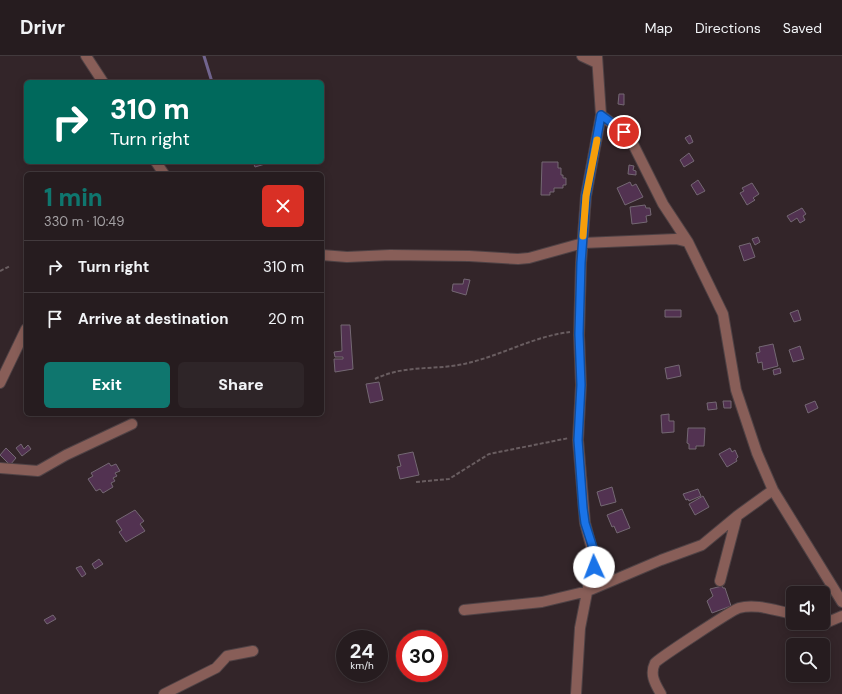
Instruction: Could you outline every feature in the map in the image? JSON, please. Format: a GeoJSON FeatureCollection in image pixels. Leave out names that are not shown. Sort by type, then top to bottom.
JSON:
{"type":"FeatureCollection","features":[{"type":"Feature","properties":{"kind":"street"},"geometry":{"type":"LineString","coordinates":[[86,56],[102,80]]}},
{"type":"Feature","properties":{"kind":"street"},"geometry":{"type":"LineString","coordinates":[[576,694],[580,628],[594,557],[585,523],[578,440],[581,385],[579,334],[586,196],[601,115],[597,59],[582,56]]}},
{"type":"Feature","properties":{"kind":"street"},"geometry":{"type":"LineString","coordinates":[[601,115],[630,138],[663,204],[688,242],[723,314],[736,390],[757,453],[773,490],[842,602]]}},
{"type":"Feature","properties":{"kind":"street"},"geometry":{"type":"LineString","coordinates":[[324,255],[347,257],[469,256],[518,259],[529,258],[583,243],[671,239],[688,242]]}},
{"type":"Feature","properties":{"kind":"street"},"geometry":{"type":"LineString","coordinates":[[0,383],[24,333]]}},
{"type":"Feature","properties":{"kind":"street"},"geometry":{"type":"LineString","coordinates":[[0,468],[38,471],[66,455],[132,424]]}},
{"type":"Feature","properties":{"kind":"street"},"geometry":{"type":"LineString","coordinates":[[464,610],[542,602],[588,591],[661,560],[702,545],[773,490]]}},
{"type":"Feature","properties":{"kind":"street"},"geometry":{"type":"LineString","coordinates":[[720,581],[738,516]]}},
{"type":"Feature","properties":{"kind":"street"},"geometry":{"type":"LineString","coordinates":[[661,694],[654,685],[653,671],[656,663],[664,655],[682,646],[708,626],[738,608],[754,606],[786,613]]}},
{"type":"Feature","properties":{"kind":"street"},"geometry":{"type":"LineString","coordinates":[[830,621],[842,616]]}},
{"type":"Feature","properties":{"kind":"street"},"geometry":{"type":"LineString","coordinates":[[164,694],[211,671],[227,656],[253,651]]}},
{"type":"Feature","properties":{"kind":"path"},"geometry":{"type":"LineString","coordinates":[[0,271],[10,266]]}},
{"type":"Feature","properties":{"kind":"path"},"geometry":{"type":"LineString","coordinates":[[375,379],[387,373],[424,367],[467,364],[564,333],[572,332],[579,334]]}},
{"type":"Feature","properties":{"kind":"path"},"geometry":{"type":"LineString","coordinates":[[416,482],[449,479],[489,454],[562,439],[573,438],[578,440]]}},
{"type":"Feature","properties":{"kind":"building"},"geometry":{"type":"Polygon","coordinates":[[[619,94],[624,94],[624,105],[618,104],[619,94]]]}},
{"type":"Feature","properties":{"kind":"building"},"geometry":{"type":"Polygon","coordinates":[[[690,135],[693,142],[689,144],[685,138],[690,135]]]}},
{"type":"Feature","properties":{"kind":"building"},"geometry":{"type":"Polygon","coordinates":[[[689,153],[694,161],[684,167],[680,160],[689,153]]]}},
{"type":"Feature","properties":{"kind":"building"},"geometry":{"type":"Polygon","coordinates":[[[542,162],[558,162],[558,168],[561,168],[561,175],[563,175],[563,178],[566,178],[566,185],[563,185],[563,188],[554,188],[554,192],[550,192],[550,195],[541,195],[542,162]]]}},
{"type":"Feature","properties":{"kind":"building"},"geometry":{"type":"Polygon","coordinates":[[[254,164],[265,164],[255,167],[254,164]]]}},
{"type":"Feature","properties":{"kind":"building"},"geometry":{"type":"Polygon","coordinates":[[[629,165],[634,166],[633,170],[636,171],[636,175],[628,174],[629,165]]]}},
{"type":"Feature","properties":{"kind":"building"},"geometry":{"type":"Polygon","coordinates":[[[698,180],[705,191],[697,195],[691,185],[698,180]]]}},
{"type":"Feature","properties":{"kind":"building"},"geometry":{"type":"Polygon","coordinates":[[[630,182],[632,186],[636,184],[643,197],[625,205],[617,188],[630,182]]]}},
{"type":"Feature","properties":{"kind":"building"},"geometry":{"type":"Polygon","coordinates":[[[752,183],[759,194],[753,198],[755,200],[747,205],[740,193],[744,191],[742,188],[752,183]]]}},
{"type":"Feature","properties":{"kind":"building"},"geometry":{"type":"Polygon","coordinates":[[[645,205],[646,208],[650,208],[651,215],[646,216],[647,222],[632,224],[630,207],[645,205]]]}},
{"type":"Feature","properties":{"kind":"building"},"geometry":{"type":"Polygon","coordinates":[[[802,208],[806,214],[803,216],[805,220],[800,223],[797,218],[791,222],[787,216],[802,208]]]}},
{"type":"Feature","properties":{"kind":"building"},"geometry":{"type":"Polygon","coordinates":[[[758,237],[760,242],[755,245],[752,239],[758,237]]]}},
{"type":"Feature","properties":{"kind":"building"},"geometry":{"type":"Polygon","coordinates":[[[750,243],[755,257],[744,261],[739,246],[750,243]]]}},
{"type":"Feature","properties":{"kind":"building"},"geometry":{"type":"Polygon","coordinates":[[[464,279],[470,280],[466,295],[452,291],[453,284],[463,284],[464,279]]]}},
{"type":"Feature","properties":{"kind":"building"},"geometry":{"type":"Polygon","coordinates":[[[665,310],[681,310],[681,317],[665,317],[665,310]]]}},
{"type":"Feature","properties":{"kind":"building"},"geometry":{"type":"Polygon","coordinates":[[[798,310],[801,320],[794,322],[790,313],[798,310]]]}},
{"type":"Feature","properties":{"kind":"building"},"geometry":{"type":"Polygon","coordinates":[[[341,325],[350,325],[353,369],[335,372],[334,359],[343,359],[343,357],[335,357],[334,352],[342,351],[341,325]]]}},
{"type":"Feature","properties":{"kind":"building"},"geometry":{"type":"Polygon","coordinates":[[[773,344],[778,366],[763,370],[762,362],[758,363],[756,353],[760,352],[759,347],[773,344]]]}},
{"type":"Feature","properties":{"kind":"building"},"geometry":{"type":"Polygon","coordinates":[[[800,346],[804,359],[793,362],[789,350],[800,346]]]}},
{"type":"Feature","properties":{"kind":"building"},"geometry":{"type":"Polygon","coordinates":[[[679,365],[681,376],[667,379],[665,368],[679,365]]]}},
{"type":"Feature","properties":{"kind":"building"},"geometry":{"type":"Polygon","coordinates":[[[780,368],[781,373],[774,375],[773,370],[780,368]]]}},
{"type":"Feature","properties":{"kind":"building"},"geometry":{"type":"Polygon","coordinates":[[[379,382],[383,400],[370,403],[366,384],[379,382]]]}},
{"type":"Feature","properties":{"kind":"building"},"geometry":{"type":"Polygon","coordinates":[[[723,401],[731,401],[731,408],[724,408],[723,401]]]}},
{"type":"Feature","properties":{"kind":"building"},"geometry":{"type":"Polygon","coordinates":[[[815,401],[818,408],[808,413],[805,405],[815,401]]]}},
{"type":"Feature","properties":{"kind":"building"},"geometry":{"type":"Polygon","coordinates":[[[716,402],[717,409],[708,410],[707,403],[716,402]]]}},
{"type":"Feature","properties":{"kind":"building"},"geometry":{"type":"Polygon","coordinates":[[[669,414],[669,421],[674,421],[674,432],[662,433],[661,415],[669,414]]]}},
{"type":"Feature","properties":{"kind":"building"},"geometry":{"type":"Polygon","coordinates":[[[688,428],[705,428],[704,446],[696,446],[696,449],[689,449],[689,444],[687,443],[688,428]]]}},
{"type":"Feature","properties":{"kind":"building"},"geometry":{"type":"Polygon","coordinates":[[[21,444],[24,449],[28,445],[31,449],[22,456],[16,448],[21,444]]]}},
{"type":"Feature","properties":{"kind":"building"},"geometry":{"type":"Polygon","coordinates":[[[6,448],[16,458],[10,465],[0,455],[6,448]]]}},
{"type":"Feature","properties":{"kind":"building"},"geometry":{"type":"Polygon","coordinates":[[[730,448],[732,452],[735,450],[738,457],[736,459],[737,461],[727,467],[719,454],[730,448]]]}},
{"type":"Feature","properties":{"kind":"building"},"geometry":{"type":"Polygon","coordinates":[[[413,452],[419,475],[400,479],[397,467],[401,466],[398,455],[413,452]]]}},
{"type":"Feature","properties":{"kind":"building"},"geometry":{"type":"Polygon","coordinates":[[[109,463],[111,466],[116,464],[120,471],[115,473],[117,476],[113,478],[115,481],[111,483],[113,487],[103,493],[100,489],[96,491],[88,479],[93,476],[91,473],[109,463]]]}},
{"type":"Feature","properties":{"kind":"building"},"geometry":{"type":"Polygon","coordinates":[[[612,487],[616,502],[601,506],[597,492],[612,487]]]}},
{"type":"Feature","properties":{"kind":"building"},"geometry":{"type":"Polygon","coordinates":[[[698,489],[701,496],[689,501],[688,499],[686,500],[683,494],[698,489]]]}},
{"type":"Feature","properties":{"kind":"building"},"geometry":{"type":"Polygon","coordinates":[[[703,496],[709,507],[695,515],[689,504],[703,496]]]}},
{"type":"Feature","properties":{"kind":"building"},"geometry":{"type":"Polygon","coordinates":[[[622,509],[630,528],[617,533],[614,526],[612,527],[607,515],[622,509]]]}},
{"type":"Feature","properties":{"kind":"building"},"geometry":{"type":"Polygon","coordinates":[[[135,510],[144,521],[140,524],[145,531],[126,542],[119,532],[122,530],[116,521],[135,510]]]}},
{"type":"Feature","properties":{"kind":"building"},"geometry":{"type":"Polygon","coordinates":[[[99,559],[103,564],[95,569],[92,564],[99,559]]]}},
{"type":"Feature","properties":{"kind":"building"},"geometry":{"type":"Polygon","coordinates":[[[81,566],[86,574],[82,577],[76,568],[81,566]]]}},
{"type":"Feature","properties":{"kind":"building"},"geometry":{"type":"Polygon","coordinates":[[[722,586],[725,588],[731,606],[712,613],[707,601],[713,596],[710,589],[722,586]]]}},
{"type":"Feature","properties":{"kind":"building"},"geometry":{"type":"Polygon","coordinates":[[[53,615],[56,619],[47,624],[44,620],[53,615]]]}},
{"type":"Feature","properties":{"kind":"waterway"},"geometry":{"type":"LineString","coordinates":[[204,56],[211,80]]}},
{"type":"Feature","properties":{"kind":"slow traffic"},"geometry":{"type":"LineString","coordinates":[[583,236],[586,196],[597,140]]}},
{"type":"Feature","properties":{"kind":"route"},"geometry":{"type":"LineString","coordinates":[[594,567],[593,548],[585,523],[583,508],[578,440],[581,385],[579,334],[581,263],[586,196],[601,115],[624,132]]}}]}
